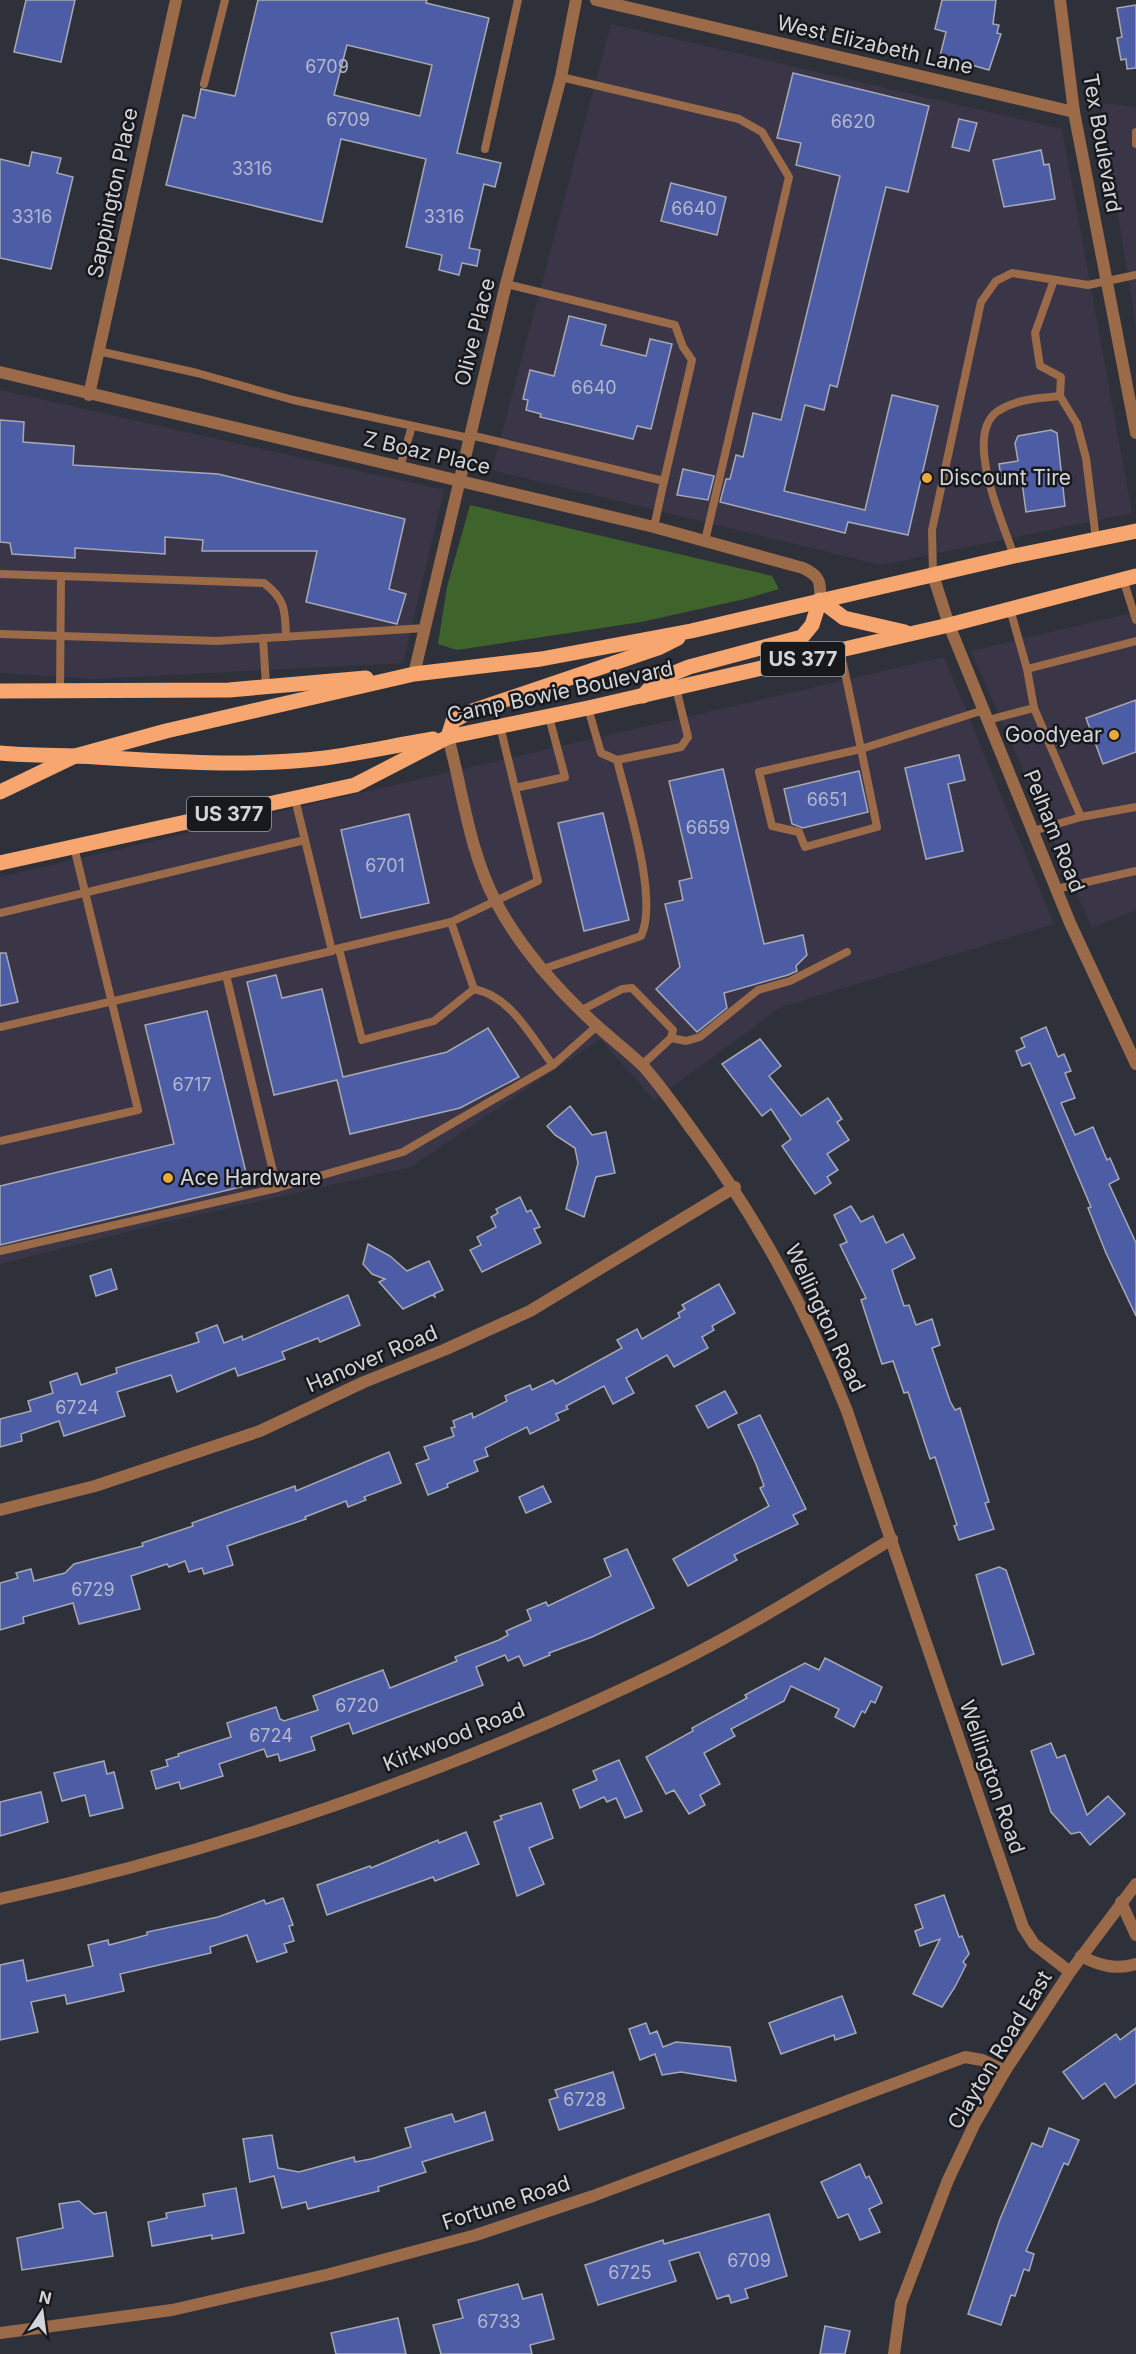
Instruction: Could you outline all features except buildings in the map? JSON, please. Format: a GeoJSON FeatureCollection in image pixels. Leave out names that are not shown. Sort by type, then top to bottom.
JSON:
{"type":"FeatureCollection","features":[{"type":"Feature","properties":{"kind":"main road","name":"Camp Bowie Boulevard"},"geometry":{"type":"LineString","coordinates":[[0,792],[75,756],[166,731],[414,674],[541,660],[691,631],[1014,556],[1136,531]]}},
{"type":"Feature","properties":{"kind":"main road","name":"Camp Bowie Boulevard"},"geometry":{"type":"LineString","coordinates":[[0,863],[355,785],[448,737],[549,717],[949,626],[1130,578]]}},
{"type":"Feature","properties":{"kind":"main road"},"geometry":{"type":"LineString","coordinates":[[643,696],[657,680],[689,668],[802,637],[812,625],[820,600],[844,618],[913,634]]}},
{"type":"Feature","properties":{"kind":"main road"},"geometry":{"type":"LineString","coordinates":[[0,753],[42,757],[75,756],[193,763],[282,761],[324,758],[448,737],[453,722],[468,712],[658,648],[691,631]]}},
{"type":"Feature","properties":{"kind":"main road"},"geometry":{"type":"LineString","coordinates":[[0,691],[229,690],[414,674]]}},
{"type":"Feature","properties":{"kind":"street","name":"Sappington Place"},"geometry":{"type":"LineString","coordinates":[[89,395],[176,0]]}},
{"type":"Feature","properties":{"kind":"street","name":"Olive Place"},"geometry":{"type":"LineString","coordinates":[[414,674],[506,284],[561,77],[576,0]]}},
{"type":"Feature","properties":{"kind":"street","name":"West Elizabeth Lane"},"geometry":{"type":"LineString","coordinates":[[596,0],[1074,112]]}},
{"type":"Feature","properties":{"kind":"street","name":"Tex Boulevard"},"geometry":{"type":"LineString","coordinates":[[1060,0],[1074,112],[1136,433]]}},
{"type":"Feature","properties":{"kind":"street","name":"Z Boaz Place"},"geometry":{"type":"LineString","coordinates":[[0,372],[705,541],[815,574],[821,581],[820,600]]}},
{"type":"Feature","properties":{"kind":"street","name":"Pelham Road"},"geometry":{"type":"LineString","coordinates":[[933,575],[949,626],[1056,889],[1136,1064]]}},
{"type":"Feature","properties":{"kind":"street","name":"Wellington Road"},"geometry":{"type":"LineString","coordinates":[[448,737],[477,859],[496,902],[540,970],[580,1011],[642,1065],[735,1187],[792,1285],[820,1343],[892,1539],[1023,1927],[1034,1944],[1070,1972]]}},
{"type":"Feature","properties":{"kind":"street","name":"Hanover Road"},"geometry":{"type":"LineString","coordinates":[[0,1510],[95,1486],[260,1431],[364,1382],[444,1350],[530,1311],[735,1187]]}},
{"type":"Feature","properties":{"kind":"street","name":"Kirkwood Road"},"geometry":{"type":"LineString","coordinates":[[0,1899],[194,1849],[357,1797],[468,1755],[669,1667],[775,1610],[892,1539]]}},
{"type":"Feature","properties":{"kind":"street","name":"Clayton Road East"},"geometry":{"type":"LineString","coordinates":[[894,2354],[901,2302],[970,2133],[1005,2071],[1070,1972],[1120,1902],[1136,1884]]}},
{"type":"Feature","properties":{"kind":"street"},"geometry":{"type":"LineString","coordinates":[[1120,1902],[1136,1935]]}},
{"type":"Feature","properties":{"kind":"street"},"geometry":{"type":"LineString","coordinates":[[1082,1956],[1099,1966],[1124,1968],[1136,1964]]}},
{"type":"Feature","properties":{"kind":"street","name":"Fortune Road"},"geometry":{"type":"LineString","coordinates":[[0,2333],[171,2310],[330,2274],[476,2235],[593,2196],[965,2057],[982,2060],[1005,2071]]}},
{"type":"Feature","properties":{"kind":"lane"},"geometry":{"type":"LineString","coordinates":[[204,84],[225,0]]}},
{"type":"Feature","properties":{"kind":"lane"},"geometry":{"type":"LineString","coordinates":[[485,149],[518,0]]}},
{"type":"Feature","properties":{"kind":"lane"},"geometry":{"type":"LineString","coordinates":[[561,77],[739,119],[762,132],[789,177],[705,541]]}},
{"type":"Feature","properties":{"kind":"lane"},"geometry":{"type":"LineString","coordinates":[[1136,132],[1136,144]]}},
{"type":"Feature","properties":{"kind":"lane"},"geometry":{"type":"LineString","coordinates":[[933,575],[932,530],[981,302],[996,281],[1012,273],[1088,285],[1136,275]]}},
{"type":"Feature","properties":{"kind":"lane"},"geometry":{"type":"LineString","coordinates":[[1053,280],[1035,333],[1040,366],[1061,377],[1060,396],[1077,424],[1086,458],[1096,539]]}},
{"type":"Feature","properties":{"kind":"lane"},"geometry":{"type":"LineString","coordinates":[[506,284],[675,325],[683,347],[692,360],[654,527]]}},
{"type":"Feature","properties":{"kind":"lane"},"geometry":{"type":"LineString","coordinates":[[98,351],[197,373],[293,400],[469,436],[663,481]]}},
{"type":"Feature","properties":{"kind":"lane"},"geometry":{"type":"LineString","coordinates":[[1014,556],[988,484],[984,450],[986,429],[995,413],[1017,401],[1060,396]]}},
{"type":"Feature","properties":{"kind":"lane"},"geometry":{"type":"LineString","coordinates":[[400,467],[412,426]]}},
{"type":"Feature","properties":{"kind":"lane"},"geometry":{"type":"LineString","coordinates":[[0,574],[264,584],[277,593],[285,609],[286,637]]}},
{"type":"Feature","properties":{"kind":"lane"},"geometry":{"type":"LineString","coordinates":[[60,692],[62,576]]}},
{"type":"Feature","properties":{"kind":"lane"},"geometry":{"type":"LineString","coordinates":[[1130,578],[1136,620]]}},
{"type":"Feature","properties":{"kind":"lane"},"geometry":{"type":"LineString","coordinates":[[1010,609],[1027,669],[1034,708],[1081,818]]}},
{"type":"Feature","properties":{"kind":"lane"},"geometry":{"type":"LineString","coordinates":[[0,634],[217,641],[425,628]]}},
{"type":"Feature","properties":{"kind":"lane"},"geometry":{"type":"LineString","coordinates":[[262,638],[266,686]]}},
{"type":"Feature","properties":{"kind":"lane"},"geometry":{"type":"LineString","coordinates":[[1027,669],[1136,641]]}},
{"type":"Feature","properties":{"kind":"lane"},"geometry":{"type":"LineString","coordinates":[[840,650],[861,749],[877,827],[805,847],[799,832],[772,825],[759,771],[861,749],[986,715],[1034,708]]}},
{"type":"Feature","properties":{"kind":"lane"},"geometry":{"type":"LineString","coordinates":[[588,708],[601,753],[617,760],[681,747],[688,737],[676,688]]}},
{"type":"Feature","properties":{"kind":"lane"},"geometry":{"type":"LineString","coordinates":[[515,788],[565,777],[549,717]]}},
{"type":"Feature","properties":{"kind":"lane"},"geometry":{"type":"LineString","coordinates":[[0,1027],[451,922],[538,881],[500,726]]}},
{"type":"Feature","properties":{"kind":"lane"},"geometry":{"type":"LineString","coordinates":[[540,970],[641,936],[646,925],[647,893],[617,760]]}},
{"type":"Feature","properties":{"kind":"lane"},"geometry":{"type":"LineString","coordinates":[[295,799],[335,950],[362,1040],[434,1021],[474,988]]}},
{"type":"Feature","properties":{"kind":"lane"},"geometry":{"type":"LineString","coordinates":[[1033,831],[1136,807]]}},
{"type":"Feature","properties":{"kind":"lane"},"geometry":{"type":"LineString","coordinates":[[0,913],[305,840]]}},
{"type":"Feature","properties":{"kind":"lane"},"geometry":{"type":"LineString","coordinates":[[0,1141],[138,1110],[110,1003],[74,847]]}},
{"type":"Feature","properties":{"kind":"lane"},"geometry":{"type":"LineString","coordinates":[[1056,889],[1136,871]]}},
{"type":"Feature","properties":{"kind":"lane"},"geometry":{"type":"LineString","coordinates":[[451,922],[474,988]]}},
{"type":"Feature","properties":{"kind":"lane"},"geometry":{"type":"LineString","coordinates":[[671,1038],[686,1041],[700,1037],[758,990],[790,981],[847,952]]}},
{"type":"Feature","properties":{"kind":"lane"},"geometry":{"type":"LineString","coordinates":[[226,975],[277,1188]]}},
{"type":"Feature","properties":{"kind":"lane"},"geometry":{"type":"LineString","coordinates":[[474,988],[490,992],[506,1004],[553,1065]]}},
{"type":"Feature","properties":{"kind":"lane"},"geometry":{"type":"LineString","coordinates":[[580,1011],[622,989],[632,988],[673,1030],[671,1038],[642,1065]]}},
{"type":"Feature","properties":{"kind":"lane"},"geometry":{"type":"LineString","coordinates":[[0,1251],[277,1188],[403,1152],[553,1065],[597,1026]]}},
{"type":"Feature","properties":{"kind":"shaded area"},"geometry":{"type":"Polygon","coordinates":[[[611,24],[1062,129],[1132,513],[881,565],[492,470],[611,24]]]}},
{"type":"Feature","properties":{"kind":"shaded area"},"geometry":{"type":"Polygon","coordinates":[[[1100,103],[1136,107],[1136,326],[1100,103]]]}},
{"type":"Feature","properties":{"kind":"shaded area"},"geometry":{"type":"Polygon","coordinates":[[[0,390],[444,490],[403,663],[94,679],[0,673],[0,390]]]}},
{"type":"Feature","properties":{"kind":"shaded area"},"geometry":{"type":"Polygon","coordinates":[[[1136,612],[1136,910],[1092,928],[971,651],[1136,612]]]}},
{"type":"Feature","properties":{"kind":"shaded area"},"geometry":{"type":"Polygon","coordinates":[[[944,657],[1054,924],[781,1007],[654,1100],[600,1039],[411,1167],[162,1223],[0,1264],[0,877],[944,657]]]}},
{"type":"Feature","properties":{"kind":"green space"},"geometry":{"type":"Polygon","coordinates":[[[470,505],[772,576],[779,589],[745,599],[641,622],[457,650],[438,644],[447,587],[470,505]]]}},
{"type":"Feature","properties":{"kind":"place","name":"Discount Tire"},"geometry":{"type":"Point","coordinates":[927,478]}},
{"type":"Feature","properties":{"kind":"place","name":"Goodyear"},"geometry":{"type":"Point","coordinates":[1114,735]}},
{"type":"Feature","properties":{"kind":"place","name":"Ace Hardware"},"geometry":{"type":"Point","coordinates":[168,1178]}}]}
